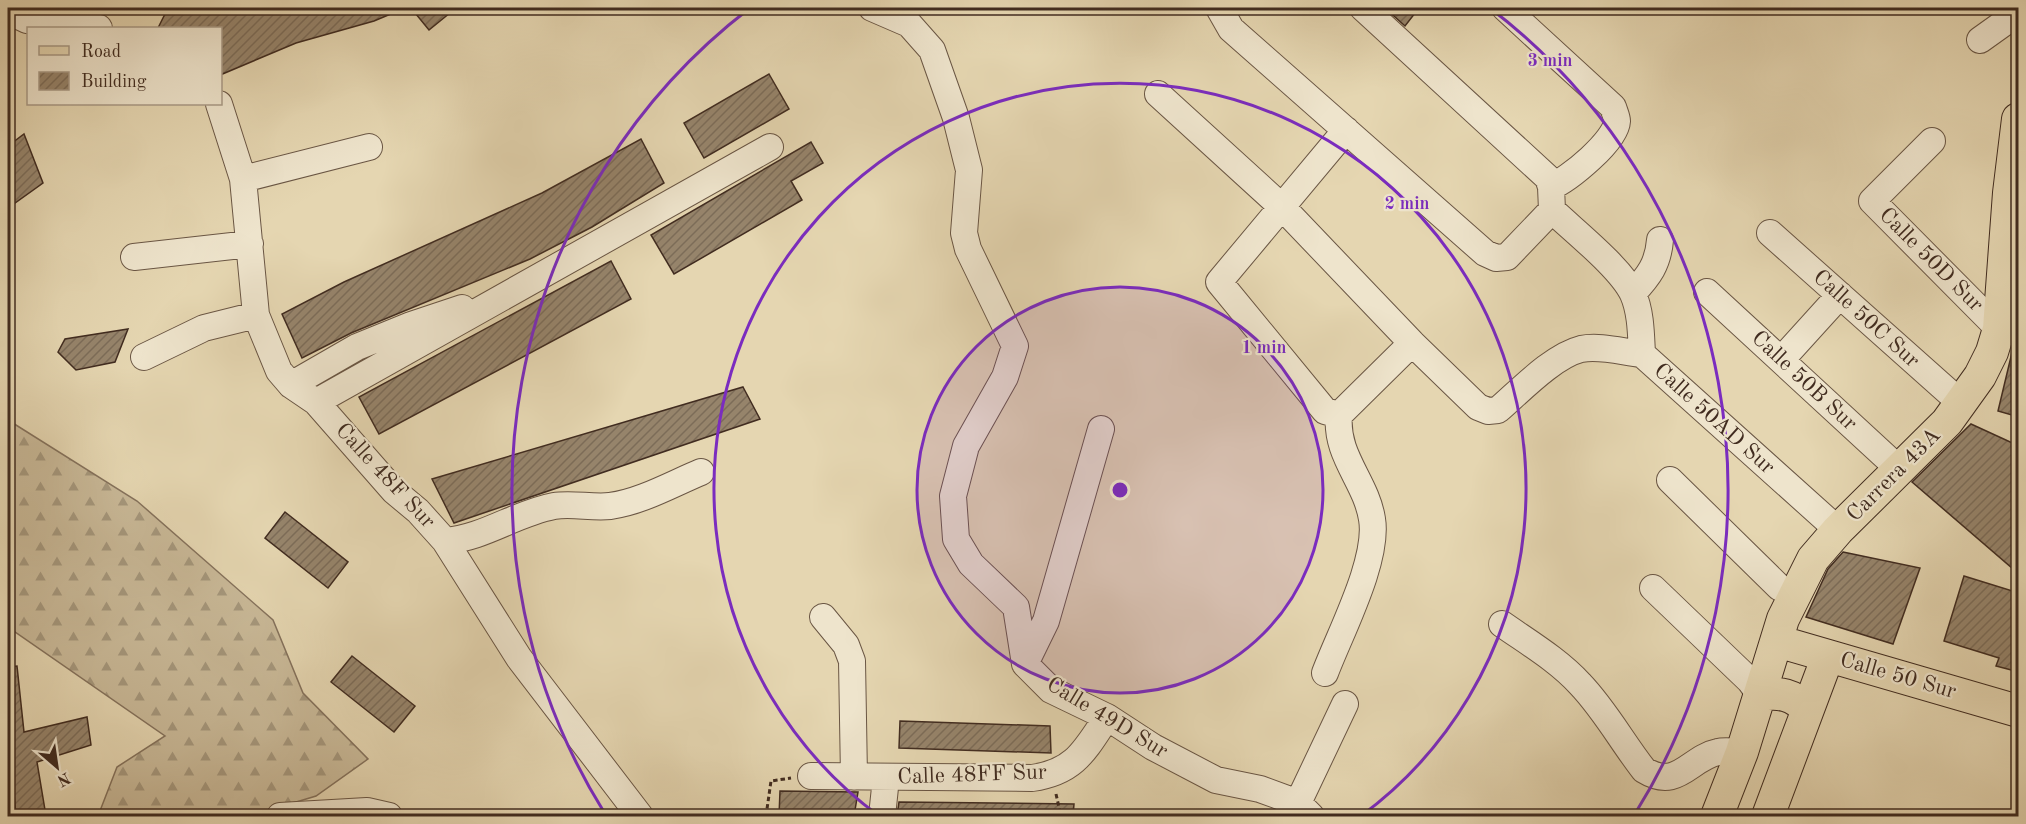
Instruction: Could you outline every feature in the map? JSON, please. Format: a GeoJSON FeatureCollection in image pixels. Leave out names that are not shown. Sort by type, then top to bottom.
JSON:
{"type":"FeatureCollection","features":[{"type":"Feature","properties":{"kind":"main road","name":"Carrera 43A"},"geometry":{"type":"LineString","coordinates":[[1717,816],[1742,752],[1777,641],[1795,595],[1814,559],[1838,530],[1900,470],[1962,404],[1992,352],[1999,329],[2019,119]]}},
{"type":"Feature","properties":{"kind":"main road","name":"Calle 50 Sur"},"geometry":{"type":"LineString","coordinates":[[1777,641],[2019,711]]}},
{"type":"Feature","properties":{"kind":"main road"},"geometry":{"type":"LineString","coordinates":[[1768,816],[1828,656]]}},
{"type":"Feature","properties":{"kind":"main road"},"geometry":{"type":"LineString","coordinates":[[1760,694],[1782,694],[1792,697],[1807,710]]}},
{"type":"Feature","properties":{"kind":"street","name":"Calle 49D Sur"},"geometry":{"type":"LineString","coordinates":[[872,8],[909,24],[933,50],[956,118],[969,170],[964,233],[968,249],[1015,346],[1005,377],[966,446],[953,496],[956,539],[971,564],[1016,607],[1025,663],[1051,690],[1107,717],[1153,747],[1216,780],[1260,789],[1305,810]]}},
{"type":"Feature","properties":{"kind":"street"},"geometry":{"type":"LineString","coordinates":[[1220,8],[1231,29],[1485,253],[1496,258],[1507,257],[1565,181],[1611,138],[1617,121],[1613,107],[1505,8]]}},
{"type":"Feature","properties":{"kind":"street"},"geometry":{"type":"LineString","coordinates":[[8,11],[27,20],[90,27]]}},
{"type":"Feature","properties":{"kind":"street"},"geometry":{"type":"LineString","coordinates":[[1980,40],[2014,12]]}},
{"type":"Feature","properties":{"kind":"street","name":"Calle 50AD Sur"},"geometry":{"type":"LineString","coordinates":[[1379,13],[1548,178],[1552,198],[1633,293],[1639,316],[1642,354],[1838,530]]}},
{"type":"Feature","properties":{"kind":"street"},"geometry":{"type":"LineString","coordinates":[[1158,94],[1283,208],[1412,343],[1478,407],[1488,411],[1498,410],[1558,359],[1581,349],[1600,348],[1642,354]]}},
{"type":"Feature","properties":{"kind":"street","name":"Calle 48F Sur"},"geometry":{"type":"LineString","coordinates":[[219,105],[243,179],[256,315],[279,371],[291,385],[316,402],[394,490],[418,511],[445,541],[519,658],[640,816]]}},
{"type":"Feature","properties":{"kind":"street"},"geometry":{"type":"LineString","coordinates":[[1339,415],[1325,411],[1219,282],[1346,130]]}},
{"type":"Feature","properties":{"kind":"street","name":"Calle 50D Sur"},"geometry":{"type":"LineString","coordinates":[[1932,141],[1872,201],[1999,329]]}},
{"type":"Feature","properties":{"kind":"street"},"geometry":{"type":"LineString","coordinates":[[243,179],[369,147]]}},
{"type":"Feature","properties":{"kind":"street"},"geometry":{"type":"LineString","coordinates":[[316,402],[770,147]]}},
{"type":"Feature","properties":{"kind":"street","name":"Calle 50C Sur"},"geometry":{"type":"LineString","coordinates":[[1770,233],[1962,404]]}},
{"type":"Feature","properties":{"kind":"street"},"geometry":{"type":"LineString","coordinates":[[1633,293],[1650,275],[1659,258],[1660,240]]}},
{"type":"Feature","properties":{"kind":"street"},"geometry":{"type":"LineString","coordinates":[[134,257],[250,244]]}},
{"type":"Feature","properties":{"kind":"street"},"geometry":{"type":"LineString","coordinates":[[291,385],[367,343],[411,325],[519,289]]}},
{"type":"Feature","properties":{"kind":"street","name":"Calle 50B Sur"},"geometry":{"type":"LineString","coordinates":[[1707,292],[1900,470]]}},
{"type":"Feature","properties":{"kind":"street"},"geometry":{"type":"LineString","coordinates":[[1781,360],[1840,295]]}},
{"type":"Feature","properties":{"kind":"street"},"geometry":{"type":"LineString","coordinates":[[144,357],[204,328],[256,315]]}},
{"type":"Feature","properties":{"kind":"street"},"geometry":{"type":"LineString","coordinates":[[1325,673],[1366,568],[1373,542],[1372,518],[1337,432],[1339,415],[1412,343]]}},
{"type":"Feature","properties":{"kind":"street"},"geometry":{"type":"LineString","coordinates":[[1025,663],[1046,621],[1101,429]]}},
{"type":"Feature","properties":{"kind":"street"},"geometry":{"type":"LineString","coordinates":[[445,541],[467,539],[510,519],[555,506],[610,506],[631,500],[700,472]]}},
{"type":"Feature","properties":{"kind":"street"},"geometry":{"type":"LineString","coordinates":[[1670,480],[1779,587],[1795,595]]}},
{"type":"Feature","properties":{"kind":"street"},"geometry":{"type":"LineString","coordinates":[[1653,588],[1750,681],[1760,694]]}},
{"type":"Feature","properties":{"kind":"street"},"geometry":{"type":"LineString","coordinates":[[823,617],[846,645],[852,661],[854,777]]}},
{"type":"Feature","properties":{"kind":"street"},"geometry":{"type":"LineString","coordinates":[[1502,624],[1579,682],[1610,720],[1644,770],[1650,774],[1672,777],[1719,752],[1742,752]]}},
{"type":"Feature","properties":{"kind":"street"},"geometry":{"type":"LineString","coordinates":[[1305,810],[1345,704]]}},
{"type":"Feature","properties":{"kind":"street","name":"Calle 48FF Sur"},"geometry":{"type":"LineString","coordinates":[[811,776],[1032,778],[1053,775],[1071,765],[1084,752],[1107,717]]}},
{"type":"Feature","properties":{"kind":"street"},"geometry":{"type":"LineString","coordinates":[[882,816],[886,778]]}},
{"type":"Feature","properties":{"kind":"street"},"geometry":{"type":"LineString","coordinates":[[279,816],[367,811],[389,816]]}},
{"type":"Feature","properties":{"kind":"path"},"geometry":{"type":"LineString","coordinates":[[766,816],[771,781],[811,776]]}},
{"type":"Feature","properties":{"kind":"green space"},"geometry":{"type":"Polygon","coordinates":[[[8,420],[137,501],[273,620],[303,693],[368,759],[316,796],[250,816],[98,816],[117,767],[165,736],[8,627],[8,420]]]}},
{"type":"Feature","properties":{"kind":"building"},"geometry":{"type":"Polygon","coordinates":[[[168,8],[405,8],[374,21],[296,43],[222,74],[222,27],[158,27],[168,8]]]}},
{"type":"Feature","properties":{"kind":"building"},"geometry":{"type":"Polygon","coordinates":[[[411,8],[456,8],[429,30],[411,8]]]}},
{"type":"Feature","properties":{"kind":"building"},"geometry":{"type":"Polygon","coordinates":[[[1385,8],[1419,8],[1405,26],[1385,8]]]}},
{"type":"Feature","properties":{"kind":"building"},"geometry":{"type":"Polygon","coordinates":[[[769,74],[789,109],[704,158],[684,123],[769,74]]]}},
{"type":"Feature","properties":{"kind":"building"},"geometry":{"type":"Polygon","coordinates":[[[24,134],[43,183],[8,208],[8,146],[24,134]]]}},
{"type":"Feature","properties":{"kind":"building"},"geometry":{"type":"Polygon","coordinates":[[[641,139],[664,183],[592,227],[530,259],[351,333],[302,358],[282,314],[344,282],[542,193],[641,139]]]}},
{"type":"Feature","properties":{"kind":"building"},"geometry":{"type":"Polygon","coordinates":[[[811,142],[823,163],[791,181],[802,200],[674,274],[651,235],[811,142]]]}},
{"type":"Feature","properties":{"kind":"building"},"geometry":{"type":"Polygon","coordinates":[[[611,261],[631,299],[379,434],[359,397],[611,261]]]}},
{"type":"Feature","properties":{"kind":"building"},"geometry":{"type":"Polygon","coordinates":[[[128,329],[115,362],[76,370],[58,352],[65,339],[128,329]]]}},
{"type":"Feature","properties":{"kind":"building"},"geometry":{"type":"Polygon","coordinates":[[[2014,344],[2019,344],[2019,417],[1998,411],[2014,344]]]}},
{"type":"Feature","properties":{"kind":"building"},"geometry":{"type":"Polygon","coordinates":[[[743,387],[760,419],[454,523],[432,479],[743,387]]]}},
{"type":"Feature","properties":{"kind":"building"},"geometry":{"type":"Polygon","coordinates":[[[1971,424],[2019,446],[2019,574],[1912,482],[1971,424]]]}},
{"type":"Feature","properties":{"kind":"building"},"geometry":{"type":"Polygon","coordinates":[[[285,512],[348,562],[328,588],[265,538],[285,512]]]}},
{"type":"Feature","properties":{"kind":"building"},"geometry":{"type":"Polygon","coordinates":[[[1843,552],[1920,568],[1893,644],[1806,617],[1828,569],[1843,552]]]}},
{"type":"Feature","properties":{"kind":"building"},"geometry":{"type":"Polygon","coordinates":[[[1964,576],[2019,593],[2019,672],[1996,666],[1999,658],[1944,641],[1964,576]]]}},
{"type":"Feature","properties":{"kind":"building"},"geometry":{"type":"Polygon","coordinates":[[[352,656],[415,706],[394,732],[331,682],[352,656]]]}},
{"type":"Feature","properties":{"kind":"building"},"geometry":{"type":"Polygon","coordinates":[[[17,666],[24,732],[87,717],[91,745],[37,762],[46,816],[16,816],[11,760],[8,762],[8,667],[17,666]]]}},
{"type":"Feature","properties":{"kind":"building"},"geometry":{"type":"Polygon","coordinates":[[[900,721],[1050,726],[1051,753],[899,748],[900,721]]]}},
{"type":"Feature","properties":{"kind":"building"},"geometry":{"type":"Polygon","coordinates":[[[780,791],[858,792],[854,816],[779,816],[780,791]]]}},
{"type":"Feature","properties":{"kind":"building"},"geometry":{"type":"Polygon","coordinates":[[[899,802],[1074,804],[1073,816],[897,816],[899,802]]]}}]}
